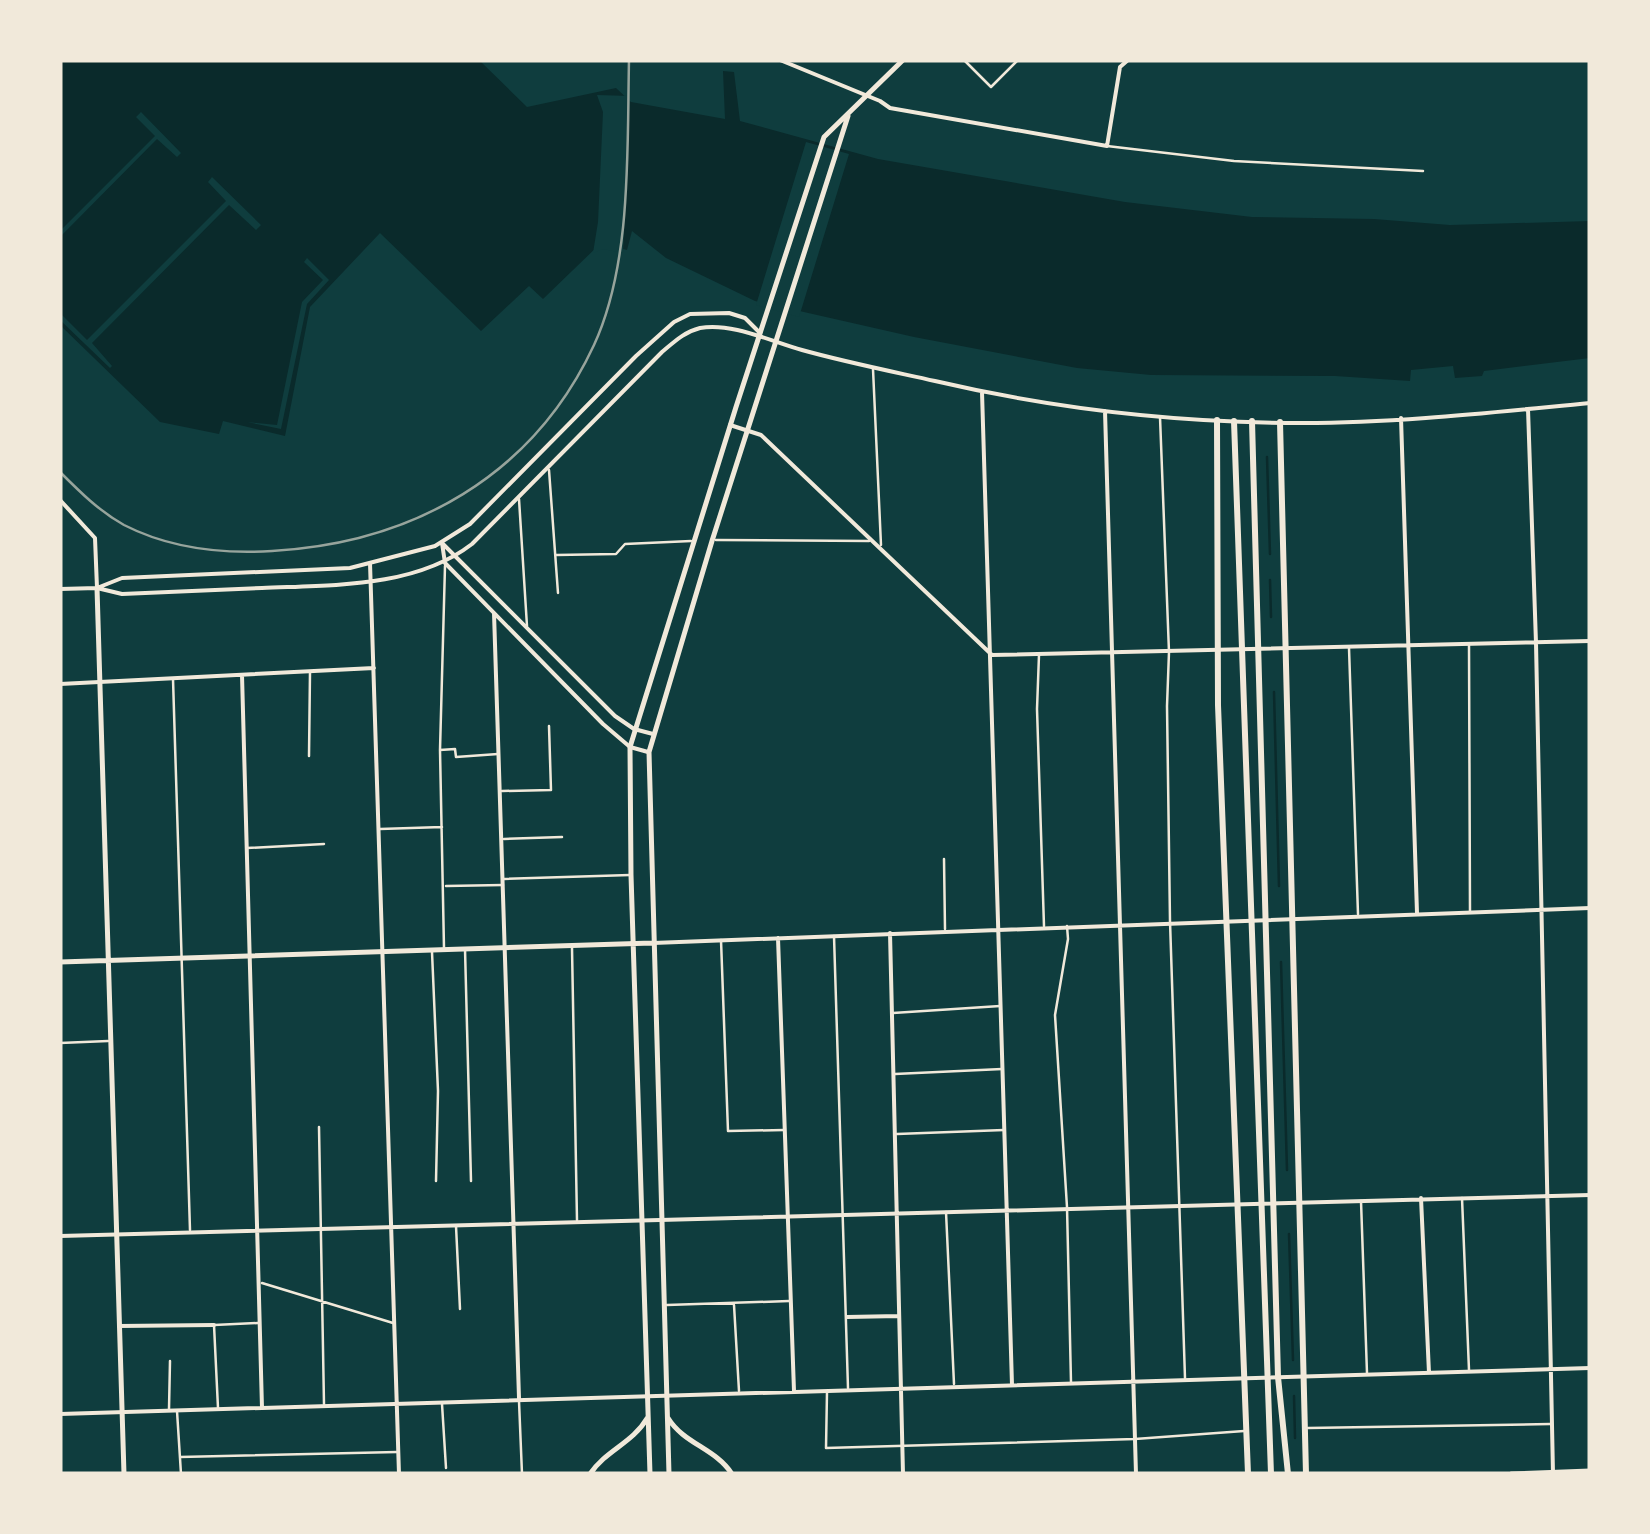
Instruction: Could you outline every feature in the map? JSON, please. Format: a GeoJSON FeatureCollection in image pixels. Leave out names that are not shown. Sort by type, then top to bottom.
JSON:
{"type":"FeatureCollection","features":[{"type":"Feature","properties":{"kind":"main road"},"geometry":{"type":"LineString","coordinates":[[1217,420],[1218,652],[1248,1474]]}},
{"type":"Feature","properties":{"kind":"main road"},"geometry":{"type":"LineString","coordinates":[[1234,421],[1271,1474]]}},
{"type":"Feature","properties":{"kind":"main road"},"geometry":{"type":"LineString","coordinates":[[1252,421],[1278,1377],[1288,1474]]}},
{"type":"Feature","properties":{"kind":"main road"},"geometry":{"type":"LineString","coordinates":[[1280,422],[1306,1474]]}},
{"type":"Feature","properties":{"kind":"street"},"geometry":{"type":"LineString","coordinates":[[780,60],[890,108],[1107,146],[1120,67],[1128,60]]}},
{"type":"Feature","properties":{"kind":"street"},"geometry":{"type":"LineString","coordinates":[[650,1474],[630,746],[824,137],[903,60]]}},
{"type":"Feature","properties":{"kind":"street"},"geometry":{"type":"LineString","coordinates":[[1114,60],[1120,67]]}},
{"type":"Feature","properties":{"kind":"street"},"geometry":{"type":"LineString","coordinates":[[669,1474],[649,752],[712,540],[850,114]]}},
{"type":"Feature","properties":{"kind":"street"},"geometry":{"type":"LineString","coordinates":[[97,588],[122,578],[350,568],[420,552],[470,524],[674,322],[690,314],[729,312],[745,318],[761,334]]}},
{"type":"Feature","properties":{"kind":"street"},"geometry":{"type":"LineString","coordinates":[[60,588],[97,588],[122,594],[371,580],[446,562],[458,556],[684,334],[703,328],[761,334],[800,350],[982,392],[1160,416],[1280,422],[1401,418],[1590,403]]}},
{"type":"Feature","properties":{"kind":"street"},"geometry":{"type":"LineString","coordinates":[[982,392],[1012,1385]]}},
{"type":"Feature","properties":{"kind":"street"},"geometry":{"type":"LineString","coordinates":[[1528,409],[1554,1474]]}},
{"type":"Feature","properties":{"kind":"street"},"geometry":{"type":"LineString","coordinates":[[1104,411],[1136,1474]]}},
{"type":"Feature","properties":{"kind":"street"},"geometry":{"type":"LineString","coordinates":[[1401,418],[1417,914]]}},
{"type":"Feature","properties":{"kind":"street"},"geometry":{"type":"LineString","coordinates":[[730,425],[761,434],[992,655],[1590,641]]}},
{"type":"Feature","properties":{"kind":"street"},"geometry":{"type":"LineString","coordinates":[[60,500],[95,538],[124,1474]]}},
{"type":"Feature","properties":{"kind":"street"},"geometry":{"type":"LineString","coordinates":[[442,542],[615,716],[634,729],[653,734]]}},
{"type":"Feature","properties":{"kind":"street"},"geometry":{"type":"LineString","coordinates":[[442,542],[446,562],[603,724],[630,746],[649,752]]}},
{"type":"Feature","properties":{"kind":"street"},"geometry":{"type":"LineString","coordinates":[[370,564],[399,1474]]}},
{"type":"Feature","properties":{"kind":"street"},"geometry":{"type":"LineString","coordinates":[[494,613],[519,1400]]}},
{"type":"Feature","properties":{"kind":"street"},"geometry":{"type":"LineString","coordinates":[[60,684],[374,668]]}},
{"type":"Feature","properties":{"kind":"street"},"geometry":{"type":"LineString","coordinates":[[242,675],[262,1408]]}},
{"type":"Feature","properties":{"kind":"street"},"geometry":{"type":"LineString","coordinates":[[60,962],[1590,908]]}},
{"type":"Feature","properties":{"kind":"street"},"geometry":{"type":"LineString","coordinates":[[890,933],[903,1474]]}},
{"type":"Feature","properties":{"kind":"street"},"geometry":{"type":"LineString","coordinates":[[778,938],[794,1391]]}},
{"type":"Feature","properties":{"kind":"street"},"geometry":{"type":"LineString","coordinates":[[60,1236],[1590,1195]]}},
{"type":"Feature","properties":{"kind":"street"},"geometry":{"type":"LineString","coordinates":[[1421,1198],[1429,1372]]}},
{"type":"Feature","properties":{"kind":"street"},"geometry":{"type":"LineString","coordinates":[[847,1318],[899,1316]]}},
{"type":"Feature","properties":{"kind":"street"},"geometry":{"type":"LineString","coordinates":[[119,1326],[214,1324]]}},
{"type":"Feature","properties":{"kind":"street"},"geometry":{"type":"LineString","coordinates":[[60,1414],[1590,1368]]}},
{"type":"Feature","properties":{"kind":"street"},"geometry":{"type":"LineString","coordinates":[[590,1474],[606,1454],[633,1439],[649,1414]]}},
{"type":"Feature","properties":{"kind":"street"},"geometry":{"type":"LineString","coordinates":[[666,1416],[685,1439],[709,1450],[732,1474]]}},
{"type":"Feature","properties":{"kind":"street"},"geometry":{"type":"LineString","coordinates":[[1510,1474],[1590,1471]]}},
{"type":"Feature","properties":{"kind":"lane"},"geometry":{"type":"LineString","coordinates":[[964,60],[991,86],[1018,60]]}},
{"type":"Feature","properties":{"kind":"lane"},"geometry":{"type":"LineString","coordinates":[[1107,146],[1234,161],[1423,170]]}},
{"type":"Feature","properties":{"kind":"lane"},"geometry":{"type":"LineString","coordinates":[[873,367],[881,550]]}},
{"type":"Feature","properties":{"kind":"lane"},"geometry":{"type":"LineString","coordinates":[[1160,416],[1169,652],[1166,706],[1170,921],[1185,1380]]}},
{"type":"Feature","properties":{"kind":"lane"},"geometry":{"type":"LineString","coordinates":[[548,466],[558,593]]}},
{"type":"Feature","properties":{"kind":"lane"},"geometry":{"type":"LineString","coordinates":[[518,497],[527,627]]}},
{"type":"Feature","properties":{"kind":"lane"},"geometry":{"type":"LineString","coordinates":[[712,540],[870,541]]}},
{"type":"Feature","properties":{"kind":"lane"},"geometry":{"type":"LineString","coordinates":[[556,555],[616,554],[625,544],[693,541]]}},
{"type":"Feature","properties":{"kind":"lane"},"geometry":{"type":"LineString","coordinates":[[444,950],[440,750],[446,562]]}},
{"type":"Feature","properties":{"kind":"lane"},"geometry":{"type":"LineString","coordinates":[[1469,644],[1470,913]]}},
{"type":"Feature","properties":{"kind":"lane"},"geometry":{"type":"LineString","coordinates":[[1349,647],[1358,916]]}},
{"type":"Feature","properties":{"kind":"lane"},"geometry":{"type":"LineString","coordinates":[[1039,655],[1044,927]]}},
{"type":"Feature","properties":{"kind":"lane"},"geometry":{"type":"LineString","coordinates":[[309,756],[310,671]]}},
{"type":"Feature","properties":{"kind":"lane"},"geometry":{"type":"LineString","coordinates":[[174,678],[190,1232]]}},
{"type":"Feature","properties":{"kind":"lane"},"geometry":{"type":"LineString","coordinates":[[501,791],[550,790],[549,726]]}},
{"type":"Feature","properties":{"kind":"lane"},"geometry":{"type":"LineString","coordinates":[[440,750],[455,749],[456,757],[500,754]]}},
{"type":"Feature","properties":{"kind":"lane"},"geometry":{"type":"LineString","coordinates":[[378,829],[442,827]]}},
{"type":"Feature","properties":{"kind":"lane"},"geometry":{"type":"LineString","coordinates":[[503,839],[562,837]]}},
{"type":"Feature","properties":{"kind":"lane"},"geometry":{"type":"LineString","coordinates":[[247,848],[324,844]]}},
{"type":"Feature","properties":{"kind":"lane"},"geometry":{"type":"LineString","coordinates":[[944,859],[945,931]]}},
{"type":"Feature","properties":{"kind":"lane"},"geometry":{"type":"LineString","coordinates":[[444,886],[631,875]]}},
{"type":"Feature","properties":{"kind":"lane"},"geometry":{"type":"LineString","coordinates":[[1068,926],[1054,1015],[1067,1207],[1071,1383]]}},
{"type":"Feature","properties":{"kind":"lane"},"geometry":{"type":"LineString","coordinates":[[834,936],[848,1390]]}},
{"type":"Feature","properties":{"kind":"lane"},"geometry":{"type":"LineString","coordinates":[[721,940],[728,1132],[785,1130]]}},
{"type":"Feature","properties":{"kind":"lane"},"geometry":{"type":"LineString","coordinates":[[572,946],[577,1222]]}},
{"type":"Feature","properties":{"kind":"lane"},"geometry":{"type":"LineString","coordinates":[[466,949],[472,1182]]}},
{"type":"Feature","properties":{"kind":"lane"},"geometry":{"type":"LineString","coordinates":[[432,950],[438,1090],[436,1181]]}},
{"type":"Feature","properties":{"kind":"lane"},"geometry":{"type":"LineString","coordinates":[[891,1014],[1002,1006]]}},
{"type":"Feature","properties":{"kind":"lane"},"geometry":{"type":"LineString","coordinates":[[60,1043],[110,1042]]}},
{"type":"Feature","properties":{"kind":"lane"},"geometry":{"type":"LineString","coordinates":[[892,1074],[1004,1069]]}},
{"type":"Feature","properties":{"kind":"lane"},"geometry":{"type":"LineString","coordinates":[[319,1126],[324,1406]]}},
{"type":"Feature","properties":{"kind":"lane"},"geometry":{"type":"LineString","coordinates":[[894,1134],[1005,1130]]}},
{"type":"Feature","properties":{"kind":"lane"},"geometry":{"type":"LineString","coordinates":[[1462,1197],[1469,1371]]}},
{"type":"Feature","properties":{"kind":"lane"},"geometry":{"type":"LineString","coordinates":[[1361,1199],[1367,1374]]}},
{"type":"Feature","properties":{"kind":"lane"},"geometry":{"type":"LineString","coordinates":[[946,1210],[954,1386]]}},
{"type":"Feature","properties":{"kind":"lane"},"geometry":{"type":"LineString","coordinates":[[456,1226],[460,1308]]}},
{"type":"Feature","properties":{"kind":"lane"},"geometry":{"type":"LineString","coordinates":[[258,1282],[394,1324]]}},
{"type":"Feature","properties":{"kind":"lane"},"geometry":{"type":"LineString","coordinates":[[664,1306],[791,1301]]}},
{"type":"Feature","properties":{"kind":"lane"},"geometry":{"type":"LineString","coordinates":[[734,1302],[739,1393]]}},
{"type":"Feature","properties":{"kind":"lane"},"geometry":{"type":"LineString","coordinates":[[218,1409],[214,1324],[259,1323]]}},
{"type":"Feature","properties":{"kind":"lane"},"geometry":{"type":"LineString","coordinates":[[169,1410],[170,1361]]}},
{"type":"Feature","properties":{"kind":"lane"},"geometry":{"type":"LineString","coordinates":[[827,1390],[826,1448],[1244,1432]]}},
{"type":"Feature","properties":{"kind":"lane"},"geometry":{"type":"LineString","coordinates":[[519,1400],[522,1474]]}},
{"type":"Feature","properties":{"kind":"lane"},"geometry":{"type":"LineString","coordinates":[[441,1402],[446,1468]]}},
{"type":"Feature","properties":{"kind":"lane"},"geometry":{"type":"LineString","coordinates":[[177,1410],[181,1474]]}},
{"type":"Feature","properties":{"kind":"lane"},"geometry":{"type":"LineString","coordinates":[[1306,1428],[1552,1424]]}},
{"type":"Feature","properties":{"kind":"lane"},"geometry":{"type":"LineString","coordinates":[[180,1457],[398,1452]]}},
{"type":"Feature","properties":{"kind":"water"},"geometry":{"type":"Polygon","coordinates":[[[60,60],[479,60],[527,107],[616,88],[631,102],[725,119],[723,71],[734,72],[740,121],[878,159],[1125,202],[1252,217],[1450,225],[1590,221],[1590,358],[1455,378],[1453,366],[1411,370],[1410,381],[1335,376],[1151,375],[1077,368],[755,301],[666,258],[632,231],[627,250],[601,243],[543,299],[529,286],[481,331],[380,233],[310,307],[285,436],[223,421],[219,434],[160,422],[60,325],[60,60]]]}},
{"type":"Feature","properties":{"kind":"pier"},"geometry":{"type":"Polygon","coordinates":[[[597,95],[630,96],[623,253],[603,249],[593,253],[603,112],[597,95]]]}},
{"type":"Feature","properties":{"kind":"pier"},"geometry":{"type":"Polygon","coordinates":[[[141,112],[181,153],[177,157],[157,139],[60,237],[60,231],[155,136],[136,117],[141,112]]]}},
{"type":"Feature","properties":{"kind":"pier"},"geometry":{"type":"Polygon","coordinates":[[[806,142],[849,154],[799,317],[756,305],[806,142]]]}},
{"type":"Feature","properties":{"kind":"pier"},"geometry":{"type":"Polygon","coordinates":[[[212,177],[261,225],[256,230],[229,205],[92,343],[110,368],[60,320],[60,313],[87,340],[226,201],[208,182],[212,177]]]}},
{"type":"Feature","properties":{"kind":"pier"},"geometry":{"type":"Polygon","coordinates":[[[307,258],[329,280],[307,304],[281,429],[247,422],[277,425],[302,302],[323,280],[304,262],[307,258]]]}},
{"type":"Feature","properties":{"kind":"waterway"},"geometry":{"type":"LineString","coordinates":[[1267,457],[1270,554]]}},
{"type":"Feature","properties":{"kind":"waterway"},"geometry":{"type":"LineString","coordinates":[[1270,580],[1271,617]]}},
{"type":"Feature","properties":{"kind":"waterway"},"geometry":{"type":"LineString","coordinates":[[1274,692],[1279,886]]}},
{"type":"Feature","properties":{"kind":"waterway"},"geometry":{"type":"LineString","coordinates":[[1281,962],[1287,1170]]}},
{"type":"Feature","properties":{"kind":"waterway"},"geometry":{"type":"LineString","coordinates":[[1289,1234],[1293,1360]]}},
{"type":"Feature","properties":{"kind":"waterway"},"geometry":{"type":"LineString","coordinates":[[1294,1396],[1295,1438]]}},
{"type":"Feature","properties":{"kind":"tram line"},"geometry":{"type":"LineString","coordinates":[[60,472],[106,514],[141,533],[196,548],[253,552],[324,545],[373,534],[420,517],[463,494],[502,466],[538,431],[568,391],[594,345],[606,313],[625,206],[629,60]]}}]}
